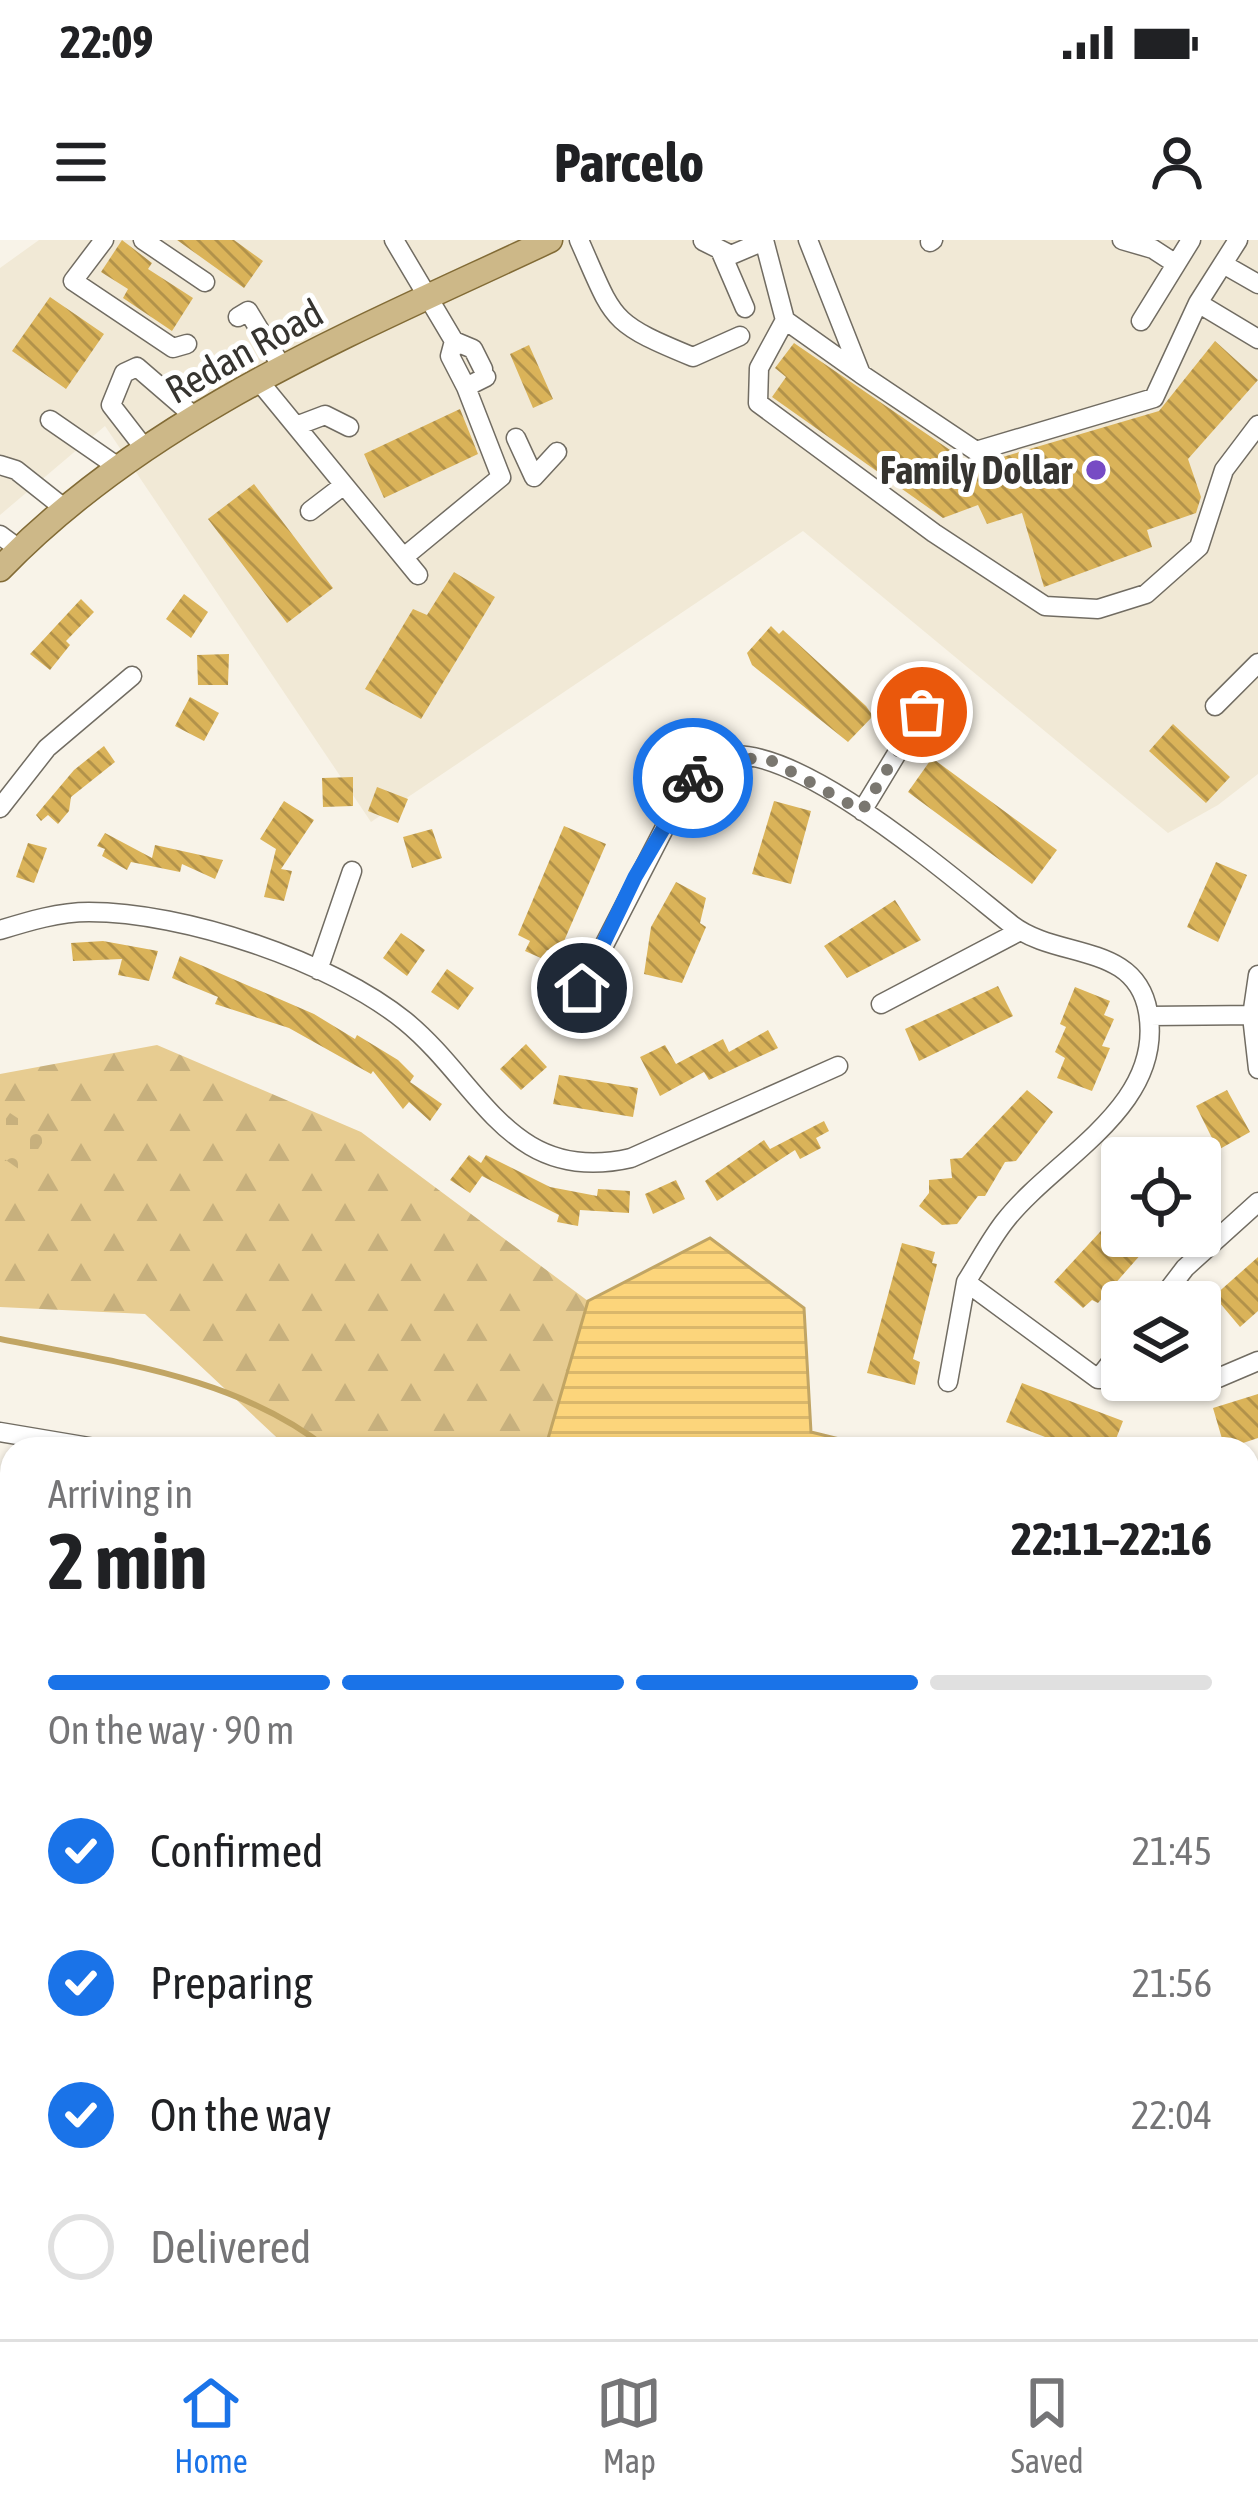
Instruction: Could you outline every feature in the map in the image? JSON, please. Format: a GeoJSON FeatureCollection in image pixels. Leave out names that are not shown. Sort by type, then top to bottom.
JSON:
{"type":"FeatureCollection","features":[{"type":"Feature","properties":{"kind":"main road","name":"Redan Road"},"geometry":{"type":"LineString","coordinates":[[0,569],[10,542],[195,417],[282,368],[548,241]]}},
{"type":"Feature","properties":{"kind":"street"},"geometry":{"type":"LineString","coordinates":[[104,240],[73,280],[173,348],[187,344]]}},
{"type":"Feature","properties":{"kind":"street"},"geometry":{"type":"LineString","coordinates":[[143,240],[205,282]]}},
{"type":"Feature","properties":{"kind":"street"},"geometry":{"type":"LineString","coordinates":[[394,240],[454,341],[450,356],[501,477]]}},
{"type":"Feature","properties":{"kind":"street"},"geometry":{"type":"LineString","coordinates":[[579,240],[610,315],[693,357],[740,336]]}},
{"type":"Feature","properties":{"kind":"street"},"geometry":{"type":"LineString","coordinates":[[716,244],[731,255],[764,240],[785,320],[976,451],[1154,398],[1198,304],[1238,240]]}},
{"type":"Feature","properties":{"kind":"street"},"geometry":{"type":"LineString","coordinates":[[808,240],[861,374]]}},
{"type":"Feature","properties":{"kind":"street"},"geometry":{"type":"LineString","coordinates":[[1122,240],[1153,249],[1176,264]]}},
{"type":"Feature","properties":{"kind":"street"},"geometry":{"type":"LineString","coordinates":[[1141,321],[1191,240]]}},
{"type":"Feature","properties":{"kind":"street"},"geometry":{"type":"LineString","coordinates":[[716,244],[745,308]]}},
{"type":"Feature","properties":{"kind":"street"},"geometry":{"type":"LineString","coordinates":[[1223,264],[1258,284]]}},
{"type":"Feature","properties":{"kind":"street"},"geometry":{"type":"LineString","coordinates":[[600,286],[621,278]]}},
{"type":"Feature","properties":{"kind":"street"},"geometry":{"type":"LineString","coordinates":[[1198,304],[1258,339]]}},
{"type":"Feature","properties":{"kind":"street"},"geometry":{"type":"LineString","coordinates":[[238,316],[248,311],[282,368]]}},
{"type":"Feature","properties":{"kind":"street"},"geometry":{"type":"LineString","coordinates":[[785,320],[758,368],[758,403],[934,533],[1046,606],[1098,609],[1146,594],[1198,547],[1224,470],[1258,425]]}},
{"type":"Feature","properties":{"kind":"street"},"geometry":{"type":"LineString","coordinates":[[454,341],[478,347],[484,373],[466,387]]}},
{"type":"Feature","properties":{"kind":"street"},"geometry":{"type":"LineString","coordinates":[[145,449],[111,406],[110,397],[124,373],[137,367],[148,373],[195,417]]}},
{"type":"Feature","properties":{"kind":"street"},"geometry":{"type":"LineString","coordinates":[[258,380],[418,574]]}},
{"type":"Feature","properties":{"kind":"street"},"geometry":{"type":"LineString","coordinates":[[296,426],[325,415],[349,427]]}},
{"type":"Feature","properties":{"kind":"street"},"geometry":{"type":"LineString","coordinates":[[50,420],[118,467]]}},
{"type":"Feature","properties":{"kind":"street"},"geometry":{"type":"LineString","coordinates":[[516,438],[534,477],[557,452]]}},
{"type":"Feature","properties":{"kind":"street"},"geometry":{"type":"LineString","coordinates":[[404,557],[501,477],[527,462]]}},
{"type":"Feature","properties":{"kind":"street"},"geometry":{"type":"LineString","coordinates":[[0,465],[16,470],[64,508]]}},
{"type":"Feature","properties":{"kind":"street"},"geometry":{"type":"LineString","coordinates":[[310,512],[344,485]]}},
{"type":"Feature","properties":{"kind":"street"},"geometry":{"type":"LineString","coordinates":[[1215,706],[1258,663]]}},
{"type":"Feature","properties":{"kind":"street"},"geometry":{"type":"LineString","coordinates":[[0,808],[47,748],[132,676]]}},
{"type":"Feature","properties":{"kind":"street"},"geometry":{"type":"LineString","coordinates":[[862,811],[922,712]]}},
{"type":"Feature","properties":{"kind":"street"},"geometry":{"type":"LineString","coordinates":[[582,988],[681,796],[698,772],[721,757],[795,770],[862,811],[1020,931],[1108,958],[1138,980],[1149,1016],[1136,1088],[1120,1110],[1005,1220],[966,1282],[948,1382]]}},
{"type":"Feature","properties":{"kind":"street"},"geometry":{"type":"LineString","coordinates":[[681,796],[711,812],[732,802],[744,758]]}},
{"type":"Feature","properties":{"kind":"street"},"geometry":{"type":"LineString","coordinates":[[318,970],[352,871]]}},
{"type":"Feature","properties":{"kind":"street"},"geometry":{"type":"LineString","coordinates":[[1,928],[85,912],[125,914],[207,932],[318,970],[406,1022],[490,1117],[536,1150],[565,1161],[603,1164],[631,1158],[838,1066]]}},
{"type":"Feature","properties":{"kind":"street"},"geometry":{"type":"LineString","coordinates":[[881,1004],[1020,931]]}},
{"type":"Feature","properties":{"kind":"street"},"geometry":{"type":"LineString","coordinates":[[1258,975],[1258,1069]]}},
{"type":"Feature","properties":{"kind":"street"},"geometry":{"type":"LineString","coordinates":[[1149,1016],[1255,1016]]}},
{"type":"Feature","properties":{"kind":"street"},"geometry":{"type":"LineString","coordinates":[[1175,1281],[1258,1202]]}},
{"type":"Feature","properties":{"kind":"street"},"geometry":{"type":"LineString","coordinates":[[966,1282],[1101,1379]]}},
{"type":"Feature","properties":{"kind":"street"},"geometry":{"type":"LineString","coordinates":[[1221,1377],[1258,1361]]}},
{"type":"Feature","properties":{"kind":"street"},"geometry":{"type":"LineString","coordinates":[[1098,1379],[1101,1375]]}},
{"type":"Feature","properties":{"kind":"street"},"geometry":{"type":"LineString","coordinates":[[0,1432],[30,1437]]}},
{"type":"Feature","properties":{"kind":"shaded area"},"geometry":{"type":"Polygon","coordinates":[[[39,240],[1258,240],[1258,774],[1218,805],[1168,833],[803,531],[371,822],[105,426],[0,515],[0,268],[39,240]]]}},
{"type":"Feature","properties":{"kind":"shaded area"},"geometry":{"type":"Polygon","coordinates":[[[710,1238],[804,1308],[811,1432],[831,1437],[548,1437],[588,1301],[710,1238]]]}},
{"type":"Feature","properties":{"kind":"green space"},"geometry":{"type":"Polygon","coordinates":[[[157,1045],[361,1132],[588,1301],[548,1437],[276,1437],[145,1314],[0,1307],[0,1074],[157,1045]]]}},
{"type":"Feature","properties":{"kind":"green space"},"geometry":{"type":"Polygon","coordinates":[[[10,1113],[46,1137],[23,1172],[0,1156],[0,1127],[10,1113]]]}},
{"type":"Feature","properties":{"kind":"building"},"geometry":{"type":"Polygon","coordinates":[[[122,240],[152,263],[148,269],[193,298],[172,331],[123,298],[128,289],[101,272],[122,240]]]}},
{"type":"Feature","properties":{"kind":"building"},"geometry":{"type":"Polygon","coordinates":[[[177,240],[234,240],[263,261],[244,288],[177,240]]]}},
{"type":"Feature","properties":{"kind":"building"},"geometry":{"type":"Polygon","coordinates":[[[50,297],[104,334],[66,389],[12,351],[50,297]]]}},
{"type":"Feature","properties":{"kind":"building"},"geometry":{"type":"Polygon","coordinates":[[[1215,341],[1258,380],[1188,459],[1201,497],[1196,513],[1147,530],[1152,547],[1044,587],[1022,513],[987,524],[978,505],[943,518],[772,397],[786,377],[775,368],[794,343],[969,463],[979,464],[1159,411],[1215,341]]]}},
{"type":"Feature","properties":{"kind":"building"},"geometry":{"type":"Polygon","coordinates":[[[529,345],[553,399],[533,408],[510,354],[529,345]]]}},
{"type":"Feature","properties":{"kind":"building"},"geometry":{"type":"Polygon","coordinates":[[[460,409],[478,454],[384,498],[364,454],[460,409]]]}},
{"type":"Feature","properties":{"kind":"building"},"geometry":{"type":"Polygon","coordinates":[[[254,484],[333,588],[287,623],[208,519],[254,484]]]}},
{"type":"Feature","properties":{"kind":"building"},"geometry":{"type":"Polygon","coordinates":[[[454,572],[495,597],[421,719],[365,689],[413,609],[427,615],[454,572]]]}},
{"type":"Feature","properties":{"kind":"building"},"geometry":{"type":"Polygon","coordinates":[[[184,594],[208,612],[191,638],[166,619],[184,594]]]}},
{"type":"Feature","properties":{"kind":"building"},"geometry":{"type":"Polygon","coordinates":[[[81,599],[94,612],[66,641],[70,645],[50,670],[30,654],[81,599]]]}},
{"type":"Feature","properties":{"kind":"building"},"geometry":{"type":"Polygon","coordinates":[[[771,626],[779,634],[783,630],[873,716],[848,742],[752,665],[747,653],[771,626]]]}},
{"type":"Feature","properties":{"kind":"building"},"geometry":{"type":"Polygon","coordinates":[[[229,654],[228,685],[198,685],[197,655],[229,654]]]}},
{"type":"Feature","properties":{"kind":"building"},"geometry":{"type":"Polygon","coordinates":[[[190,697],[219,713],[204,741],[175,726],[190,697]]]}},
{"type":"Feature","properties":{"kind":"building"},"geometry":{"type":"Polygon","coordinates":[[[1173,724],[1230,777],[1206,803],[1149,751],[1173,724]]]}},
{"type":"Feature","properties":{"kind":"building"},"geometry":{"type":"Polygon","coordinates":[[[104,746],[115,762],[71,797],[69,811],[58,824],[48,815],[41,821],[36,815],[74,770],[104,746]]]}},
{"type":"Feature","properties":{"kind":"building"},"geometry":{"type":"Polygon","coordinates":[[[932,758],[1057,850],[1032,884],[908,792],[932,758]]]}},
{"type":"Feature","properties":{"kind":"building"},"geometry":{"type":"Polygon","coordinates":[[[353,777],[353,806],[323,807],[322,778],[353,777]]]}},
{"type":"Feature","properties":{"kind":"building"},"geometry":{"type":"Polygon","coordinates":[[[377,787],[408,799],[398,823],[368,811],[377,787]]]}},
{"type":"Feature","properties":{"kind":"building"},"geometry":{"type":"Polygon","coordinates":[[[284,801],[314,820],[281,869],[292,871],[284,901],[264,897],[276,849],[260,839],[284,801]]]}},
{"type":"Feature","properties":{"kind":"building"},"geometry":{"type":"Polygon","coordinates":[[[774,801],[811,811],[791,884],[752,874],[774,801]]]}},
{"type":"Feature","properties":{"kind":"building"},"geometry":{"type":"Polygon","coordinates":[[[564,826],[606,844],[558,955],[547,950],[543,959],[525,951],[530,941],[518,935],[564,826]]]}},
{"type":"Feature","properties":{"kind":"building"},"geometry":{"type":"Polygon","coordinates":[[[432,829],[442,858],[412,868],[403,837],[432,829]]]}},
{"type":"Feature","properties":{"kind":"building"},"geometry":{"type":"Polygon","coordinates":[[[105,833],[152,858],[155,845],[223,860],[215,879],[182,864],[180,872],[131,862],[127,870],[102,856],[105,849],[97,846],[105,833]]]}},
{"type":"Feature","properties":{"kind":"building"},"geometry":{"type":"Polygon","coordinates":[[[28,843],[47,848],[34,883],[16,877],[28,843]]]}},
{"type":"Feature","properties":{"kind":"building"},"geometry":{"type":"Polygon","coordinates":[[[1216,862],[1247,875],[1218,942],[1187,927],[1216,862]]]}},
{"type":"Feature","properties":{"kind":"building"},"geometry":{"type":"Polygon","coordinates":[[[676,882],[706,898],[700,923],[706,927],[682,983],[644,974],[651,927],[676,882]]]}},
{"type":"Feature","properties":{"kind":"building"},"geometry":{"type":"Polygon","coordinates":[[[895,900],[921,940],[847,978],[824,946],[895,900]]]}},
{"type":"Feature","properties":{"kind":"building"},"geometry":{"type":"Polygon","coordinates":[[[401,933],[425,950],[407,976],[383,958],[401,933]]]}},
{"type":"Feature","properties":{"kind":"building"},"geometry":{"type":"Polygon","coordinates":[[[103,941],[158,951],[149,981],[118,975],[122,959],[73,961],[71,943],[103,941]]]}},
{"type":"Feature","properties":{"kind":"building"},"geometry":{"type":"Polygon","coordinates":[[[180,956],[314,1014],[355,1039],[357,1035],[398,1060],[414,1076],[410,1082],[442,1104],[430,1121],[409,1102],[403,1109],[373,1071],[289,1028],[215,1004],[218,997],[172,978],[180,956]]]}},
{"type":"Feature","properties":{"kind":"building"},"geometry":{"type":"Polygon","coordinates":[[[447,969],[474,988],[458,1010],[431,992],[447,969]]]}},
{"type":"Feature","properties":{"kind":"building"},"geometry":{"type":"Polygon","coordinates":[[[998,986],[1013,1016],[919,1061],[905,1029],[998,986]]]}},
{"type":"Feature","properties":{"kind":"building"},"geometry":{"type":"Polygon","coordinates":[[[1075,987],[1110,1001],[1104,1015],[1114,1019],[1102,1046],[1110,1048],[1092,1091],[1057,1078],[1065,1058],[1055,1052],[1066,1027],[1060,1024],[1075,987]]]}},
{"type":"Feature","properties":{"kind":"building"},"geometry":{"type":"Polygon","coordinates":[[[768,1030],[778,1048],[709,1080],[704,1072],[660,1096],[640,1057],[665,1045],[676,1064],[723,1039],[729,1052],[768,1030]]]}},
{"type":"Feature","properties":{"kind":"building"},"geometry":{"type":"Polygon","coordinates":[[[526,1044],[547,1067],[521,1090],[500,1069],[526,1044]]]}},
{"type":"Feature","properties":{"kind":"building"},"geometry":{"type":"Polygon","coordinates":[[[559,1075],[638,1088],[633,1117],[553,1104],[559,1075]]]}},
{"type":"Feature","properties":{"kind":"building"},"geometry":{"type":"Polygon","coordinates":[[[1027,1090],[1053,1112],[1016,1161],[1005,1162],[985,1196],[978,1196],[957,1224],[942,1225],[919,1206],[929,1193],[929,1180],[952,1178],[950,1159],[962,1158],[1027,1090]]]}},
{"type":"Feature","properties":{"kind":"building"},"geometry":{"type":"Polygon","coordinates":[[[1227,1090],[1250,1132],[1221,1148],[1221,1137],[1212,1137],[1196,1106],[1227,1090]]]}},
{"type":"Feature","properties":{"kind":"building"},"geometry":{"type":"Polygon","coordinates":[[[824,1121],[829,1131],[816,1138],[821,1148],[800,1159],[795,1150],[717,1201],[705,1181],[764,1140],[770,1149],[824,1121]]]}},
{"type":"Feature","properties":{"kind":"building"},"geometry":{"type":"Polygon","coordinates":[[[469,1155],[481,1163],[486,1155],[550,1187],[597,1196],[598,1189],[630,1191],[629,1213],[580,1210],[578,1226],[557,1222],[559,1215],[482,1176],[470,1193],[450,1180],[469,1155]]]}},
{"type":"Feature","properties":{"kind":"building"},"geometry":{"type":"Polygon","coordinates":[[[676,1180],[685,1199],[653,1214],[645,1194],[676,1180]]]}},
{"type":"Feature","properties":{"kind":"building"},"geometry":{"type":"Polygon","coordinates":[[[1101,1231],[1101,1257],[1139,1257],[1117,1281],[1101,1281],[1101,1300],[1083,1308],[1054,1282],[1101,1231]]]}},
{"type":"Feature","properties":{"kind":"building"},"geometry":{"type":"Polygon","coordinates":[[[902,1243],[935,1252],[932,1263],[937,1264],[913,1359],[920,1362],[915,1385],[867,1373],[902,1243]]]}},
{"type":"Feature","properties":{"kind":"building"},"geometry":{"type":"Polygon","coordinates":[[[1258,1257],[1258,1311],[1240,1327],[1221,1304],[1221,1290],[1258,1257]]]}},
{"type":"Feature","properties":{"kind":"building"},"geometry":{"type":"Polygon","coordinates":[[[1022,1383],[1123,1421],[1117,1437],[1045,1437],[1006,1422],[1022,1383]]]}},
{"type":"Feature","properties":{"kind":"building"},"geometry":{"type":"Polygon","coordinates":[[[1258,1394],[1258,1437],[1221,1437],[1213,1408],[1258,1394]]]}},
{"type":"Feature","properties":{"kind":"waterway"},"geometry":{"type":"LineString","coordinates":[[0,1339],[128,1364],[213,1388],[253,1404],[311,1437]]}},
{"type":"Feature","properties":{"kind":"way so far"},"geometry":{"type":"LineString","coordinates":[[693,778],[721,757],[770,760],[862,811],[922,712]]}},
{"type":"Feature","properties":{"kind":"place","name":"Family Dollar"},"geometry":{"type":"Point","coordinates":[1096,470]}},
{"type":"Feature","properties":{"kind":"route"},"geometry":{"type":"LineString","coordinates":[[582,988],[635,877],[693,778]]}}]}
